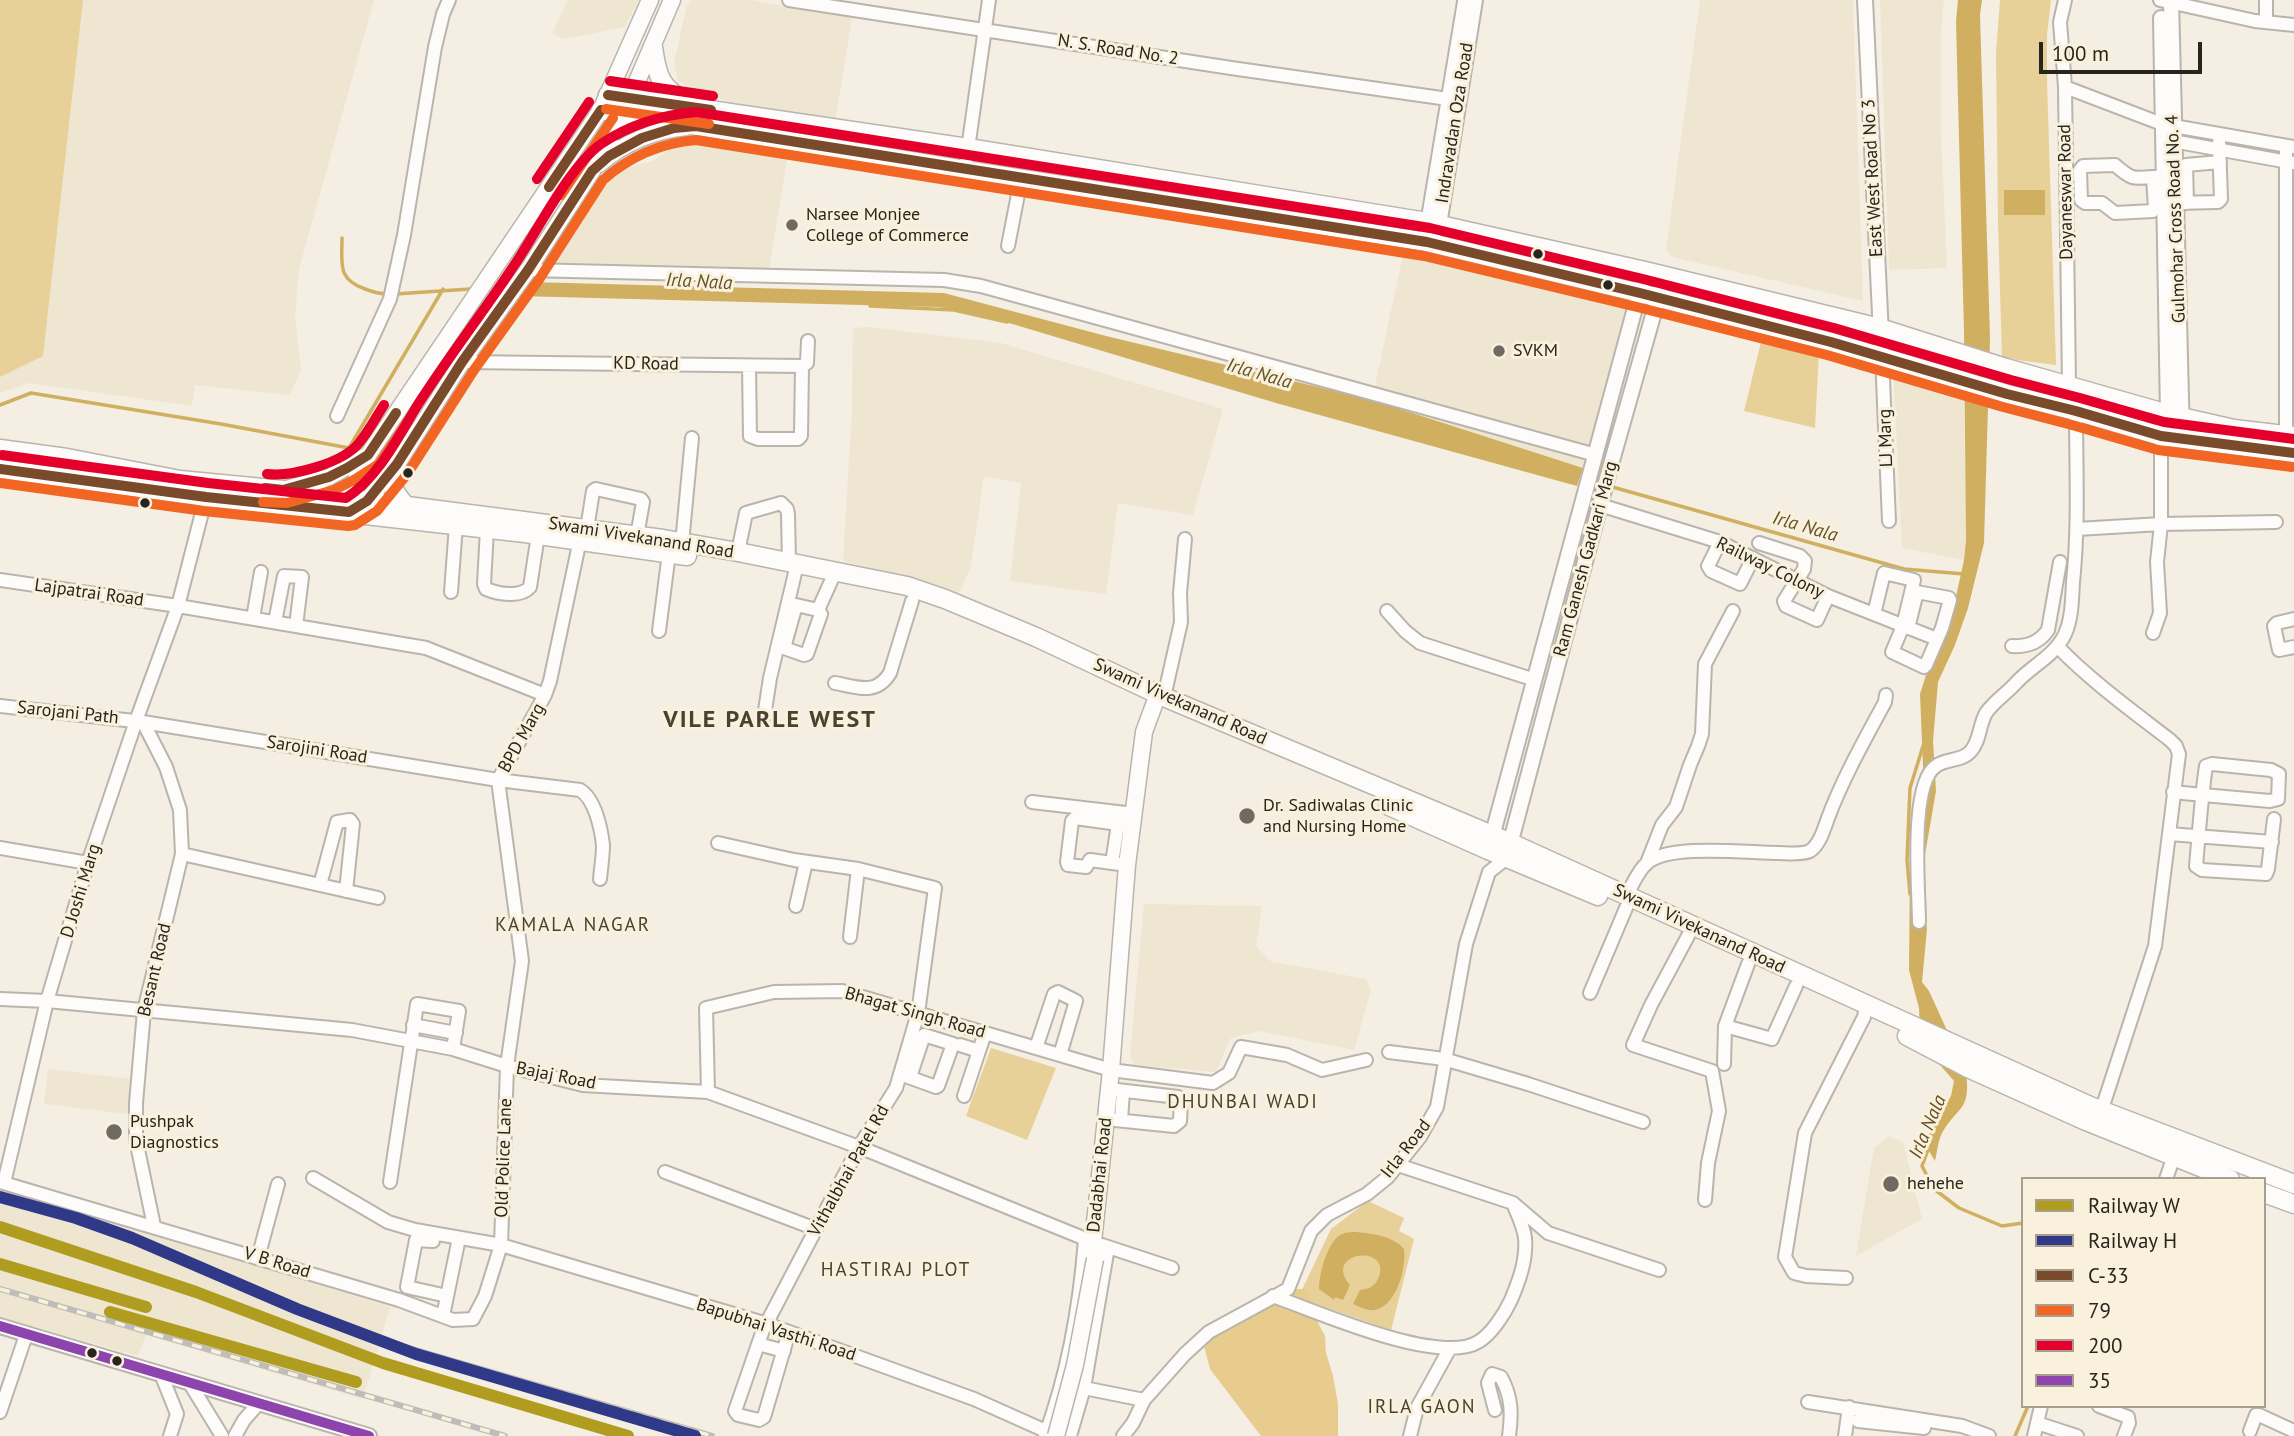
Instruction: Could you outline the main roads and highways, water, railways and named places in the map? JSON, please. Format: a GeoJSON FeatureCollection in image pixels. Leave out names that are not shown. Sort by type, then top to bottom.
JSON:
{"type":"FeatureCollection","features":[{"type":"Feature","properties":{"kind":"main road"},"geometry":{"type":"LineString","coordinates":[[348,505],[368,455],[604,102],[650,0]]}},
{"type":"Feature","properties":{"kind":"main road"},"geometry":{"type":"LineString","coordinates":[[367,500],[397,464],[462,362],[592,171],[626,106],[672,0]]}},
{"type":"Feature","properties":{"kind":"main road"},"geometry":{"type":"LineString","coordinates":[[653,47],[661,81],[670,94],[698,117],[850,152],[1427,242],[1640,293],[1882,356],[2161,436],[2292,443]]}},
{"type":"Feature","properties":{"kind":"main road"},"geometry":{"type":"LineString","coordinates":[[604,102],[698,117],[853,131],[1433,224],[1654,273],[1880,328],[2006,369],[2175,416],[2292,443]]}},
{"type":"Feature","properties":{"kind":"main road"},"geometry":{"type":"LineString","coordinates":[[592,171],[609,156],[642,138],[698,117]]}},
{"type":"Feature","properties":{"kind":"main road"},"geometry":{"type":"LineString","coordinates":[[850,152],[853,131]]}},
{"type":"Feature","properties":{"kind":"main road"},"geometry":{"type":"LineString","coordinates":[[389,423],[413,439]]}},
{"type":"Feature","properties":{"kind":"main road","name":"Swami Vivekanand Road"},"geometry":{"type":"LineString","coordinates":[[0,449],[67,458],[180,480],[284,489],[348,505],[456,525],[538,535],[583,533],[637,536],[680,547],[738,552],[832,579],[853,582],[946,611],[1160,697]]}},
{"type":"Feature","properties":{"kind":"main road"},"geometry":{"type":"LineString","coordinates":[[284,489],[329,477],[368,455]]}},
{"type":"Feature","properties":{"kind":"main road"},"geometry":{"type":"LineString","coordinates":[[397,464],[391,483],[393,491],[405,505]]}},
{"type":"Feature","properties":{"kind":"main road","name":"Swami Vivekanand Road"},"geometry":{"type":"LineString","coordinates":[[0,469],[206,497],[348,505],[367,500],[680,547],[907,586],[1036,637],[1160,697],[1626,902],[1909,1031],[1962,1048],[2174,1156],[2225,1177]]}},
{"type":"Feature","properties":{"kind":"main road","name":"Dadabhai Road"},"geometry":{"type":"LineString","coordinates":[[1097,1246],[1118,1120],[1120,1091],[1115,1071],[1120,864],[1144,732],[1160,697]]}},
{"type":"Feature","properties":{"kind":"main road","name":"Dadabhai Road"},"geometry":{"type":"LineString","coordinates":[[1097,1246],[1150,733],[1160,697]]}},
{"type":"Feature","properties":{"kind":"main road","name":"Swami Vivekanand Road"},"geometry":{"type":"LineString","coordinates":[[1626,902],[1688,936],[1796,986],[1865,1011]]}},
{"type":"Feature","properties":{"kind":"main road","name":"Swami Vivekanand Road"},"geometry":{"type":"LineString","coordinates":[[1909,1031],[1968,1068],[2100,1118],[2294,1184]]}},
{"type":"Feature","properties":{"kind":"main road"},"geometry":{"type":"LineString","coordinates":[[2266,1194],[2294,1205]]}},
{"type":"Feature","properties":{"kind":"main road"},"geometry":{"type":"LineString","coordinates":[[1051,1435],[1075,1365],[1097,1246]]}},
{"type":"Feature","properties":{"kind":"water"},"geometry":{"type":"Polygon","coordinates":[[[1958,0],[1982,0],[1980,15],[1990,338],[1984,543],[1968,608],[1938,682],[1933,741],[1936,791],[1922,872],[1927,929],[1922,982],[1929,991],[1966,1072],[1967,1085],[1965,1101],[1941,1136],[1935,1161],[1924,1143],[1951,1096],[1954,1081],[1940,1065],[1921,1054],[1919,1008],[1909,970],[1910,864],[1924,791],[1920,694],[1934,650],[1955,601],[1966,540],[1956,21],[1958,0]]]}},
{"type":"Feature","properties":{"kind":"water"},"geometry":{"type":"Polygon","coordinates":[[[2004,190],[2045,190],[2045,215],[2004,215],[2004,190]]]}},
{"type":"Feature","properties":{"kind":"water"},"geometry":{"type":"Polygon","coordinates":[[[529,282],[944,293],[1106,336],[1372,400],[1583,468],[1577,486],[1276,403],[979,314],[938,307],[518,296],[529,282]]]}},
{"type":"Feature","properties":{"kind":"water"},"geometry":{"type":"Polygon","coordinates":[[[1348,1232],[1389,1238],[1404,1249],[1403,1267],[1397,1288],[1386,1304],[1378,1309],[1369,1310],[1353,1304],[1360,1290],[1375,1284],[1378,1279],[1380,1268],[1376,1260],[1369,1256],[1350,1259],[1344,1265],[1344,1274],[1350,1285],[1343,1300],[1335,1297],[1334,1300],[1319,1289],[1322,1268],[1335,1239],[1348,1232]]]}},
{"type":"Feature","properties":{"kind":"waterway","name":"Irla Nala"},"geometry":{"type":"LineString","coordinates":[[342,238],[345,275],[356,285],[387,294]]}},
{"type":"Feature","properties":{"kind":"waterway"},"geometry":{"type":"LineString","coordinates":[[0,405],[31,393],[349,448],[443,289]]}},
{"type":"Feature","properties":{"kind":"waterway","name":"Irla Nala"},"geometry":{"type":"LineString","coordinates":[[395,294],[470,289]]}},
{"type":"Feature","properties":{"kind":"waterway","name":"Irla Nala"},"geometry":{"type":"LineString","coordinates":[[870,306],[954,310],[1007,322]]}},
{"type":"Feature","properties":{"kind":"waterway","name":"Irla Nala"},"geometry":{"type":"LineString","coordinates":[[1609,486],[1904,569],[1964,574]]}},
{"type":"Feature","properties":{"kind":"waterway","name":"Irla Nala"},"geometry":{"type":"LineString","coordinates":[[1910,894],[1907,860],[1910,788],[1924,743]]}},
{"type":"Feature","properties":{"kind":"waterway","name":"Irla Nala"},"geometry":{"type":"LineString","coordinates":[[1929,1147],[1922,1166],[1934,1189],[1959,1208],[2002,1226],[2021,1223]]}},
{"type":"Feature","properties":{"kind":"waterway","name":"Irla Nala"},"geometry":{"type":"LineString","coordinates":[[2015,1436],[2027,1408]]}},
{"type":"Feature","properties":{"kind":"railway"},"geometry":{"type":"LineString","coordinates":[[0,1289],[505,1436]]}},
{"type":"Feature","properties":{"kind":"railway"},"geometry":{"type":"LineString","coordinates":[[353,1332],[712,1436]]}},
{"type":"Feature","properties":{"kind":"rail line","name":"H"},"geometry":{"type":"LineString","coordinates":[[0,1197],[76,1218],[132,1238],[297,1309],[416,1354],[695,1436]]}},
{"type":"Feature","properties":{"kind":"rail line","name":"W"},"geometry":{"type":"LineString","coordinates":[[0,1227],[196,1292],[383,1363],[628,1436]]}},
{"type":"Feature","properties":{"kind":"rail line","name":"W"},"geometry":{"type":"LineString","coordinates":[[0,1264],[146,1307]]}},
{"type":"Feature","properties":{"kind":"rail line","name":"W"},"geometry":{"type":"LineString","coordinates":[[110,1312],[356,1382]]}},
{"type":"Feature","properties":{"kind":"place","name":"Narsee Monjee College of Commerce"},"geometry":{"type":"Point","coordinates":[792,225]}},
{"type":"Feature","properties":{"kind":"place","name":"SVKM"},"geometry":{"type":"Point","coordinates":[1499,351]}},
{"type":"Feature","properties":{"kind":"place","name":"Dr. Sadiwalas Clinic and Nursing Home"},"geometry":{"type":"Point","coordinates":[1247,816]}},
{"type":"Feature","properties":{"kind":"place","name":"Pushpak Diagnostics"},"geometry":{"type":"Point","coordinates":[114,1132]}},
{"type":"Feature","properties":{"kind":"place","name":"hehehe"},"geometry":{"type":"Point","coordinates":[1891,1184]}},
{"type":"Feature","properties":{"kind":"district","name":"VILE PARLE WEST"},"geometry":{"type":"Point","coordinates":[770,720]}},
{"type":"Feature","properties":{"kind":"district","name":"KAMALA NAGAR"},"geometry":{"type":"Point","coordinates":[573,926]}},
{"type":"Feature","properties":{"kind":"district","name":"DHUNBAI WADI"},"geometry":{"type":"Point","coordinates":[1243,1103]}},
{"type":"Feature","properties":{"kind":"district","name":"HASTIRAJ PLOT"},"geometry":{"type":"Point","coordinates":[896,1271]}},
{"type":"Feature","properties":{"kind":"district","name":"IRLA GAON"},"geometry":{"type":"Point","coordinates":[1422,1408]}}]}
